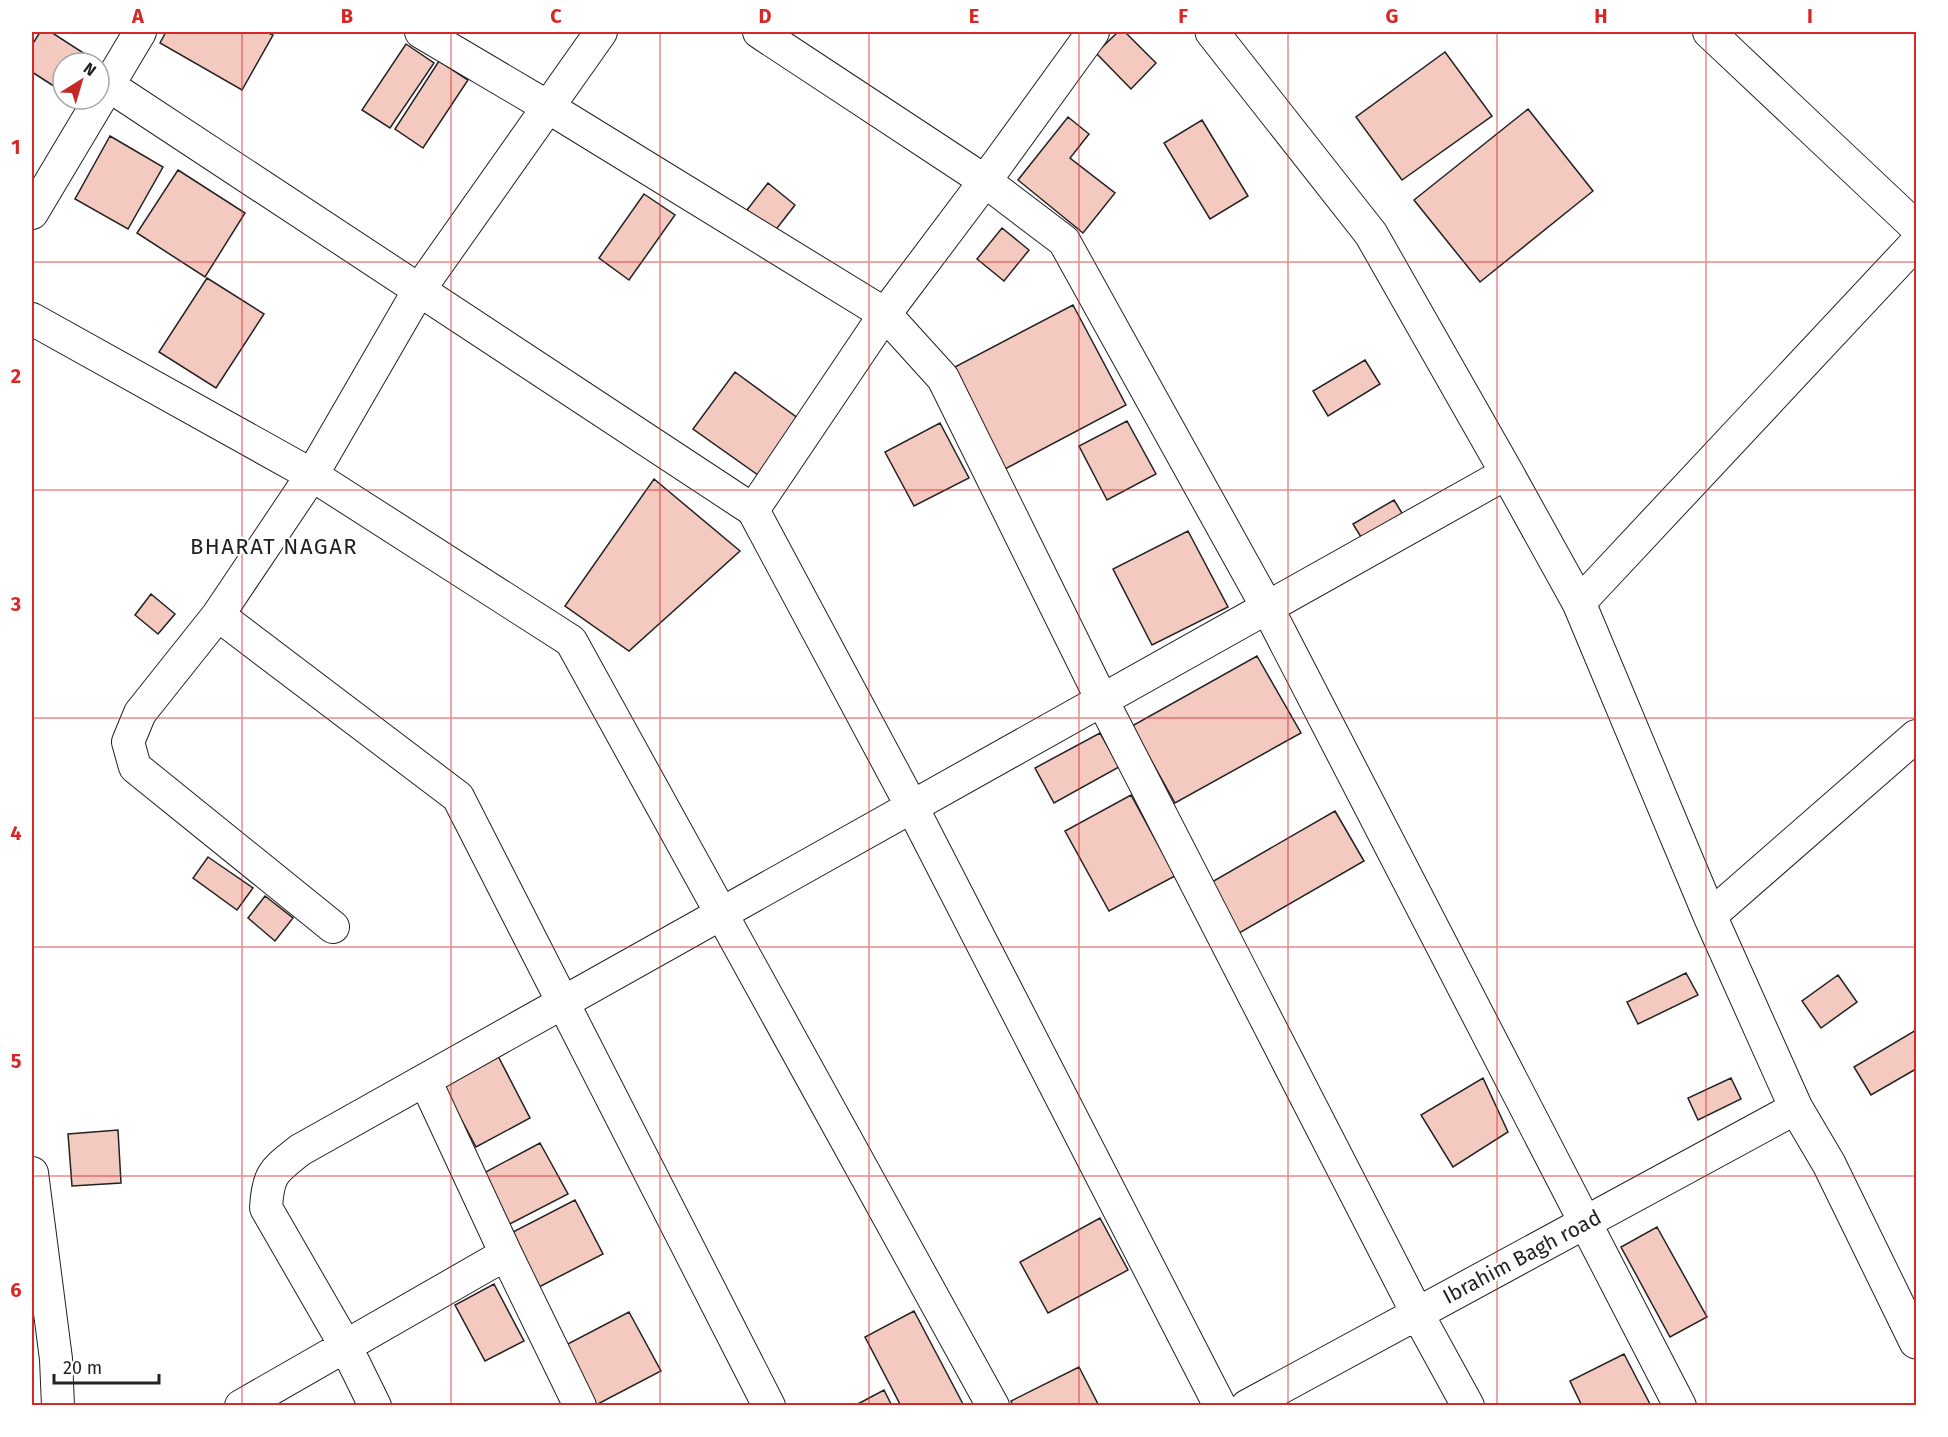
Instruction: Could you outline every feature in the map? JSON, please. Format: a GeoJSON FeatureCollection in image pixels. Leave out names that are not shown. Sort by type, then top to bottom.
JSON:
{"type":"FeatureCollection","features":[{"type":"Feature","properties":{"kind":"street"},"geometry":{"type":"LineString","coordinates":[[111,80],[140,32]]}},
{"type":"Feature","properties":{"kind":"street"},"geometry":{"type":"LineString","coordinates":[[422,32],[885,314],[943,378],[1102,700],[1417,1314],[1468,1406]]}},
{"type":"Feature","properties":{"kind":"street"},"geometry":{"type":"LineString","coordinates":[[333,927],[135,767],[128,742],[140,713],[218,615],[312,475],[419,290],[601,32]]}},
{"type":"Feature","properties":{"kind":"street"},"geometry":{"type":"LineString","coordinates":[[759,32],[985,182],[1064,241],[1267,607],[1680,1406]]}},
{"type":"Feature","properties":{"kind":"street"},"geometry":{"type":"LineString","coordinates":[[753,510],[885,314],[985,182],[1093,32]]}},
{"type":"Feature","properties":{"kind":"street"},"geometry":{"type":"LineString","coordinates":[[1212,32],[1371,234],[1579,603],[1710,916],[1796,1108],[1829,1164],[1915,1334]]}},
{"type":"Feature","properties":{"kind":"street"},"geometry":{"type":"LineString","coordinates":[[1709,32],[1917,227]]}},
{"type":"Feature","properties":{"kind":"street"},"geometry":{"type":"LineString","coordinates":[[111,87],[753,510],[912,807],[1220,1406]]}},
{"type":"Feature","properties":{"kind":"street"},"geometry":{"type":"LineString","coordinates":[[32,213],[93,111]]}},
{"type":"Feature","properties":{"kind":"street"},"geometry":{"type":"LineString","coordinates":[[1579,603],[1917,243]]}},
{"type":"Feature","properties":{"kind":"street"},"geometry":{"type":"LineString","coordinates":[[32,318],[312,475],[571,641],[993,1406]]}},
{"type":"Feature","properties":{"kind":"street"},"geometry":{"type":"LineString","coordinates":[[375,1406],[345,1345],[266,1208],[268,1187],[277,1169],[300,1150],[1507,473]]}},
{"type":"Feature","properties":{"kind":"street"},"geometry":{"type":"LineString","coordinates":[[218,615],[458,797],[769,1406]]}},
{"type":"Feature","properties":{"kind":"street"},"geometry":{"type":"LineString","coordinates":[[1710,916],[1917,736]]}},
{"type":"Feature","properties":{"kind":"street"},"geometry":{"type":"LineString","coordinates":[[425,1080],[580,1406]]}},
{"type":"Feature","properties":{"kind":"street","name":"Ibrahim Bagh road"},"geometry":{"type":"LineString","coordinates":[[1247,1406],[1796,1108]]}},
{"type":"Feature","properties":{"kind":"street"},"geometry":{"type":"LineString","coordinates":[[32,1173],[56,1359],[58,1406]]}},
{"type":"Feature","properties":{"kind":"street"},"geometry":{"type":"LineString","coordinates":[[241,1406],[506,1254]]}},
{"type":"Feature","properties":{"kind":"building"},"geometry":{"type":"Polygon","coordinates":[[[40,32],[51,32],[80,51],[51,51],[51,84],[32,72],[32,45],[40,32]]]}},
{"type":"Feature","properties":{"kind":"building"},"geometry":{"type":"Polygon","coordinates":[[[166,32],[266,32],[273,35],[242,90],[160,43],[166,32]]]}},
{"type":"Feature","properties":{"kind":"building"},"geometry":{"type":"Polygon","coordinates":[[[1118,32],[1125,32],[1156,63],[1131,89],[1096,53],[1118,32]]]}},
{"type":"Feature","properties":{"kind":"building"},"geometry":{"type":"Polygon","coordinates":[[[406,44],[434,63],[390,128],[362,110],[406,44]]]}},
{"type":"Feature","properties":{"kind":"building"},"geometry":{"type":"Polygon","coordinates":[[[1445,52],[1492,116],[1402,180],[1356,117],[1445,52]]]}},
{"type":"Feature","properties":{"kind":"building"},"geometry":{"type":"Polygon","coordinates":[[[439,61],[468,80],[423,148],[395,129],[439,61]]]}},
{"type":"Feature","properties":{"kind":"building"},"geometry":{"type":"Polygon","coordinates":[[[1528,109],[1593,191],[1480,282],[1414,200],[1528,109]]]}},
{"type":"Feature","properties":{"kind":"building"},"geometry":{"type":"Polygon","coordinates":[[[1068,117],[1089,134],[1070,158],[1115,193],[1083,233],[1018,180],[1068,117]]]}},
{"type":"Feature","properties":{"kind":"building"},"geometry":{"type":"Polygon","coordinates":[[[1202,120],[1248,196],[1210,219],[1164,143],[1202,120]]]}},
{"type":"Feature","properties":{"kind":"building"},"geometry":{"type":"Polygon","coordinates":[[[110,136],[163,167],[128,229],[75,199],[110,136]]]}},
{"type":"Feature","properties":{"kind":"building"},"geometry":{"type":"Polygon","coordinates":[[[178,170],[245,213],[205,277],[137,233],[178,170]]]}},
{"type":"Feature","properties":{"kind":"building"},"geometry":{"type":"Polygon","coordinates":[[[768,183],[795,205],[774,232],[747,210],[768,183]]]}},
{"type":"Feature","properties":{"kind":"building"},"geometry":{"type":"Polygon","coordinates":[[[644,194],[675,215],[629,280],[599,258],[644,194]]]}},
{"type":"Feature","properties":{"kind":"building"},"geometry":{"type":"Polygon","coordinates":[[[1002,228],[1029,250],[1004,281],[977,259],[1002,228]]]}},
{"type":"Feature","properties":{"kind":"building"},"geometry":{"type":"Polygon","coordinates":[[[207,278],[264,314],[216,388],[159,352],[207,278]]]}},
{"type":"Feature","properties":{"kind":"building"},"geometry":{"type":"Polygon","coordinates":[[[1073,305],[1126,405],[1005,469],[951,369],[1073,305]]]}},
{"type":"Feature","properties":{"kind":"building"},"geometry":{"type":"Polygon","coordinates":[[[1365,360],[1380,384],[1328,416],[1313,391],[1365,360]]]}},
{"type":"Feature","properties":{"kind":"building"},"geometry":{"type":"Polygon","coordinates":[[[735,372],[799,419],[758,475],[693,429],[735,372]]]}},
{"type":"Feature","properties":{"kind":"building"},"geometry":{"type":"Polygon","coordinates":[[[1127,421],[1156,474],[1107,500],[1079,446],[1127,421]]]}},
{"type":"Feature","properties":{"kind":"building"},"geometry":{"type":"Polygon","coordinates":[[[940,423],[969,478],[914,506],[885,452],[940,423]]]}},
{"type":"Feature","properties":{"kind":"building"},"geometry":{"type":"Polygon","coordinates":[[[654,479],[740,551],[629,651],[565,606],[654,479]]]}},
{"type":"Feature","properties":{"kind":"building"},"geometry":{"type":"Polygon","coordinates":[[[1394,500],[1405,518],[1364,542],[1353,524],[1394,500]]]}},
{"type":"Feature","properties":{"kind":"building"},"geometry":{"type":"Polygon","coordinates":[[[1188,531],[1228,607],[1152,645],[1113,569],[1188,531]]]}},
{"type":"Feature","properties":{"kind":"building"},"geometry":{"type":"Polygon","coordinates":[[[151,594],[175,614],[158,634],[135,615],[151,594]]]}},
{"type":"Feature","properties":{"kind":"building"},"geometry":{"type":"Polygon","coordinates":[[[1257,656],[1301,733],[1175,803],[1132,726],[1257,656]]]}},
{"type":"Feature","properties":{"kind":"building"},"geometry":{"type":"Polygon","coordinates":[[[1100,733],[1119,767],[1054,803],[1035,768],[1100,733]]]}},
{"type":"Feature","properties":{"kind":"building"},"geometry":{"type":"Polygon","coordinates":[[[1131,795],[1175,876],[1109,911],[1065,831],[1131,795]]]}},
{"type":"Feature","properties":{"kind":"building"},"geometry":{"type":"Polygon","coordinates":[[[1335,811],[1364,861],[1234,936],[1205,886],[1335,811]]]}},
{"type":"Feature","properties":{"kind":"building"},"geometry":{"type":"Polygon","coordinates":[[[208,857],[253,888],[237,910],[193,878],[208,857]]]}},
{"type":"Feature","properties":{"kind":"building"},"geometry":{"type":"Polygon","coordinates":[[[265,896],[293,918],[275,941],[248,918],[265,896]]]}},
{"type":"Feature","properties":{"kind":"building"},"geometry":{"type":"Polygon","coordinates":[[[1686,973],[1698,995],[1638,1024],[1627,1002],[1686,973]]]}},
{"type":"Feature","properties":{"kind":"building"},"geometry":{"type":"Polygon","coordinates":[[[1838,975],[1857,1002],[1821,1028],[1802,1001],[1838,975]]]}},
{"type":"Feature","properties":{"kind":"building"},"geometry":{"type":"Polygon","coordinates":[[[1916,1030],[1916,1069],[1871,1095],[1854,1067],[1916,1030]]]}},
{"type":"Feature","properties":{"kind":"building"},"geometry":{"type":"Polygon","coordinates":[[[498,1056],[530,1118],[476,1147],[443,1085],[498,1056]]]}},
{"type":"Feature","properties":{"kind":"building"},"geometry":{"type":"Polygon","coordinates":[[[1483,1078],[1508,1132],[1453,1167],[1421,1115],[1483,1078]]]}},
{"type":"Feature","properties":{"kind":"building"},"geometry":{"type":"Polygon","coordinates":[[[1731,1078],[1741,1099],[1698,1120],[1688,1098],[1731,1078]]]}},
{"type":"Feature","properties":{"kind":"building"},"geometry":{"type":"Polygon","coordinates":[[[118,1130],[121,1183],[72,1186],[68,1134],[118,1130]]]}},
{"type":"Feature","properties":{"kind":"building"},"geometry":{"type":"Polygon","coordinates":[[[540,1143],[568,1194],[506,1226],[480,1175],[540,1143]]]}},
{"type":"Feature","properties":{"kind":"building"},"geometry":{"type":"Polygon","coordinates":[[[575,1200],[603,1254],[539,1287],[511,1233],[575,1200]]]}},
{"type":"Feature","properties":{"kind":"building"},"geometry":{"type":"Polygon","coordinates":[[[1100,1218],[1128,1270],[1048,1313],[1020,1262],[1100,1218]]]}},
{"type":"Feature","properties":{"kind":"building"},"geometry":{"type":"Polygon","coordinates":[[[1657,1227],[1707,1317],[1670,1337],[1621,1247],[1657,1227]]]}},
{"type":"Feature","properties":{"kind":"building"},"geometry":{"type":"Polygon","coordinates":[[[494,1284],[524,1341],[485,1361],[455,1305],[494,1284]]]}},
{"type":"Feature","properties":{"kind":"building"},"geometry":{"type":"Polygon","coordinates":[[[914,1311],[964,1406],[901,1406],[865,1337],[914,1311]]]}},
{"type":"Feature","properties":{"kind":"building"},"geometry":{"type":"Polygon","coordinates":[[[629,1312],[661,1371],[594,1406],[562,1347],[629,1312]]]}},
{"type":"Feature","properties":{"kind":"building"},"geometry":{"type":"Polygon","coordinates":[[[1624,1354],[1651,1406],[1582,1406],[1570,1381],[1624,1354]]]}},
{"type":"Feature","properties":{"kind":"building"},"geometry":{"type":"Polygon","coordinates":[[[1079,1367],[1099,1406],[1013,1406],[1011,1401],[1079,1367]]]}},
{"type":"Feature","properties":{"kind":"building"},"geometry":{"type":"Polygon","coordinates":[[[884,1390],[892,1406],[854,1406],[884,1390]]]}},
{"type":"Feature","properties":{"kind":"district","name":"BHARAT NAGAR"},"geometry":{"type":"Point","coordinates":[274,546]}}]}
